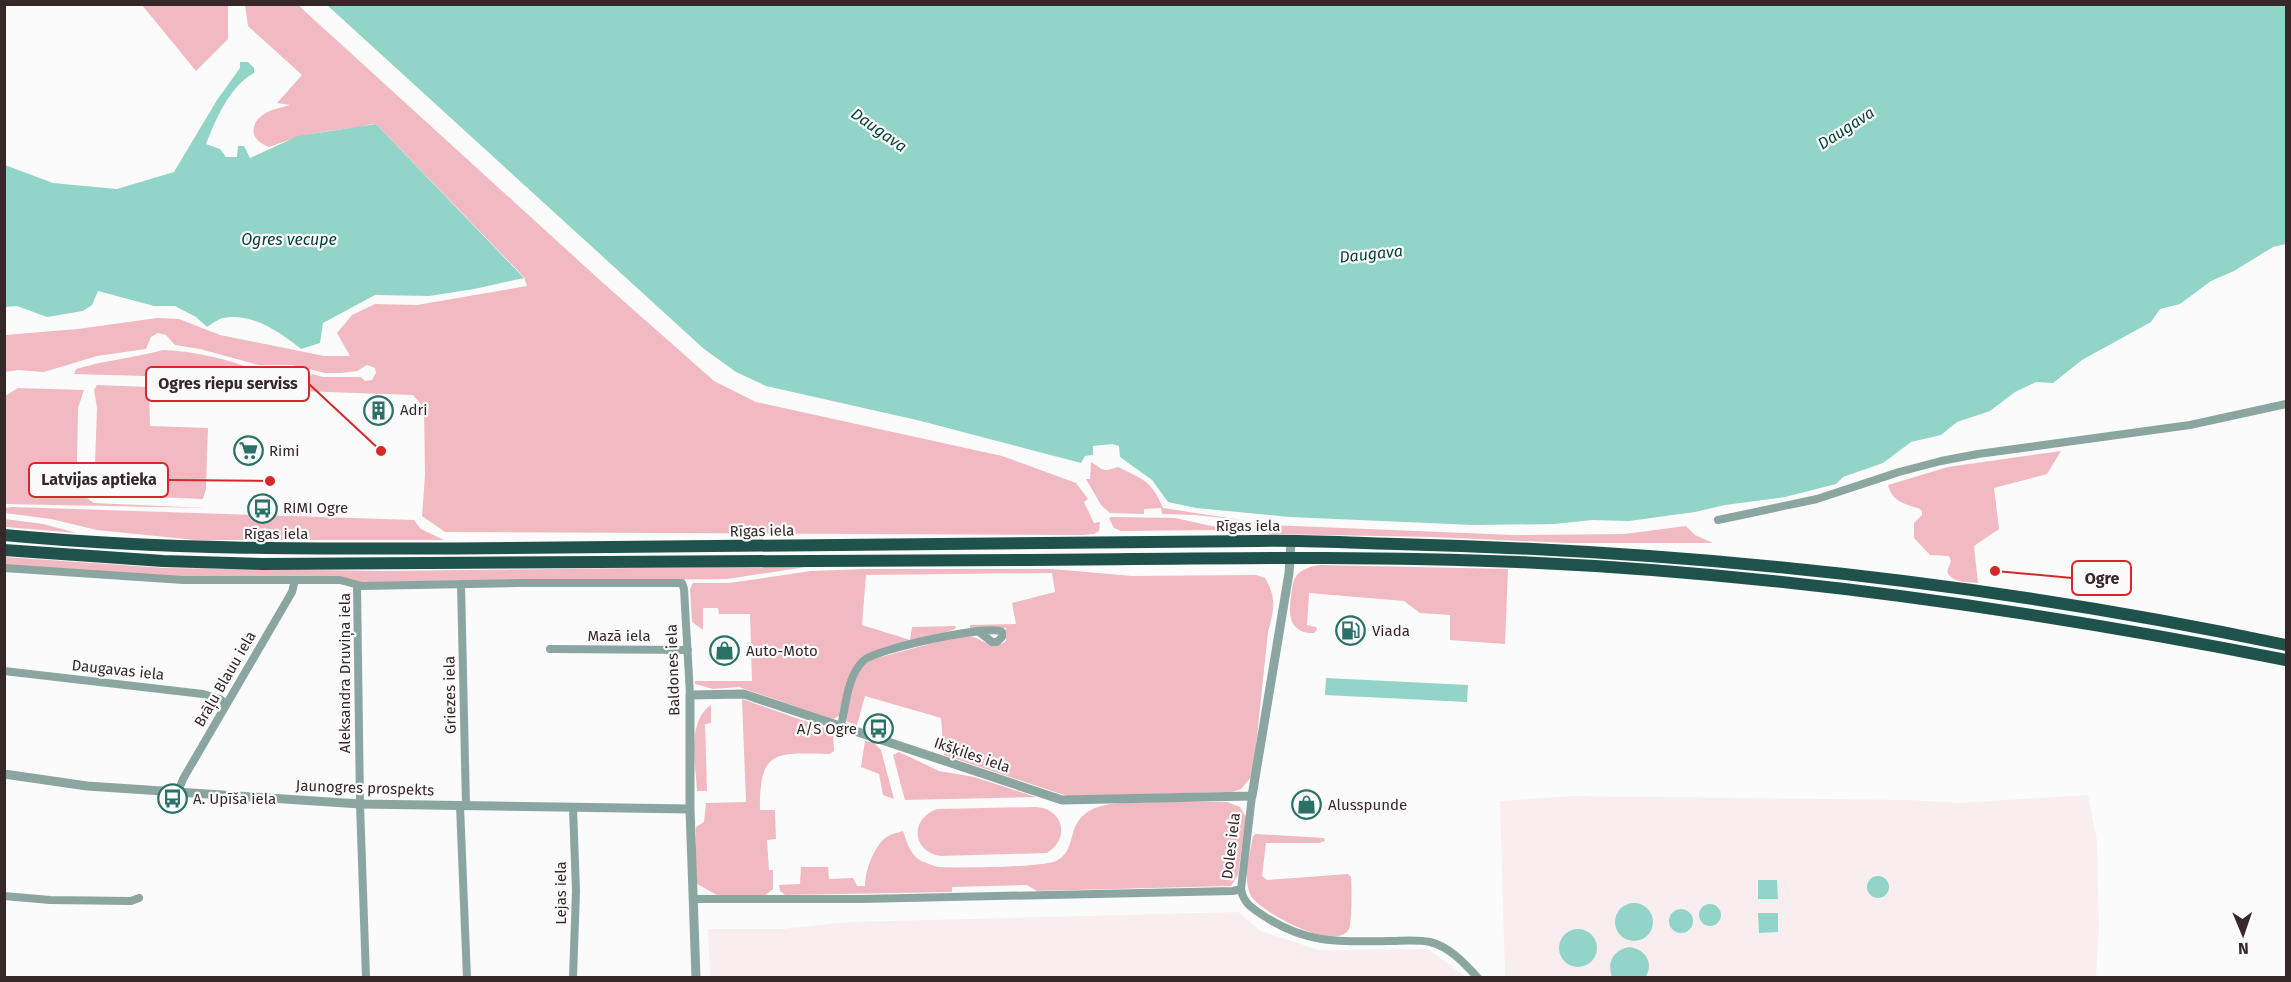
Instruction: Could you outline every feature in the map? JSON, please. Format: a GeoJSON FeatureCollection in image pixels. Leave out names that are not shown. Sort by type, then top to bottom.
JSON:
{"type":"FeatureCollection","features":[{"type":"Feature","properties":{"kind":"highway","name":"Rīgas iela"},"geometry":{"type":"LineString","coordinates":[[4,535],[124,544],[259,550],[1291,541],[1520,547],[1705,559],[1891,578],[2100,610],[2286,645]]}},
{"type":"Feature","properties":{"kind":"highway","name":"Rīgas iela"},"geometry":{"type":"LineString","coordinates":[[4,550],[163,561],[262,564],[1290,558],[1517,562],[1656,571],[1842,588],[2095,625],[2286,660]]}},
{"type":"Feature","properties":{"kind":"street"},"geometry":{"type":"LineString","coordinates":[[1718,520],[1817,499],[1941,461],[2190,425],[2286,404]]}},
{"type":"Feature","properties":{"kind":"street","name":"Doles iela"},"geometry":{"type":"LineString","coordinates":[[1291,541],[1252,796],[1242,896],[1248,906],[1297,935],[1326,942],[1428,942],[1450,951],[1478,978]]}},
{"type":"Feature","properties":{"kind":"street"},"geometry":{"type":"LineString","coordinates":[[4,568],[172,579],[340,580],[357,585],[461,584]]}},
{"type":"Feature","properties":{"kind":"street","name":"Brāļu Blauu iela"},"geometry":{"type":"LineString","coordinates":[[178,792],[183,779],[292,592],[295,580]]}},
{"type":"Feature","properties":{"kind":"street","name":"Baldones iela"},"geometry":{"type":"LineString","coordinates":[[461,584],[682,583],[690,695],[690,809],[696,978]]}},
{"type":"Feature","properties":{"kind":"street","name":"Griezes iela"},"geometry":{"type":"LineString","coordinates":[[461,584],[466,978]]}},
{"type":"Feature","properties":{"kind":"street","name":"Aleksandra Druviņa iela"},"geometry":{"type":"LineString","coordinates":[[357,585],[360,804],[366,978]]}},
{"type":"Feature","properties":{"kind":"street"},"geometry":{"type":"LineString","coordinates":[[841,726],[853,677],[866,658],[946,636],[978,632]]}},
{"type":"Feature","properties":{"kind":"street","name":"Mazā iela"},"geometry":{"type":"LineString","coordinates":[[550,649],[688,650]]}},
{"type":"Feature","properties":{"kind":"street","name":"Daugavas iela"},"geometry":{"type":"LineString","coordinates":[[4,671],[203,694],[220,699],[226,704]]}},
{"type":"Feature","properties":{"kind":"street","name":"Ikšķiles iela"},"geometry":{"type":"LineString","coordinates":[[690,695],[744,694],[1062,800],[1252,796]]}},
{"type":"Feature","properties":{"kind":"street","name":"Jaunogres prospekts"},"geometry":{"type":"LineString","coordinates":[[4,774],[87,786],[360,804],[690,809]]}},
{"type":"Feature","properties":{"kind":"street","name":"Lejas iela"},"geometry":{"type":"LineString","coordinates":[[573,808],[576,891],[573,978]]}},
{"type":"Feature","properties":{"kind":"street"},"geometry":{"type":"LineString","coordinates":[[693,899],[861,899],[1241,889]]}},
{"type":"Feature","properties":{"kind":"street"},"geometry":{"type":"LineString","coordinates":[[4,896],[50,900],[131,902],[139,898]]}},
{"type":"Feature","properties":{"kind":"shaded area"},"geometry":{"type":"Polygon","coordinates":[[[142,5],[228,5],[228,39],[196,71],[142,5]]]}},
{"type":"Feature","properties":{"kind":"shaded area"},"geometry":{"type":"Polygon","coordinates":[[[245,5],[298,5],[714,381],[756,402],[1002,456],[1076,483],[1088,499],[1084,502],[1094,523],[1100,522],[1099,531],[1083,535],[445,532],[422,516],[425,475],[424,408],[413,395],[300,391],[293,387],[312,374],[323,377],[361,377],[365,381],[372,380],[376,373],[375,368],[367,365],[357,371],[325,373],[292,365],[259,365],[200,349],[175,345],[166,335],[158,333],[151,337],[146,349],[97,356],[44,372],[18,370],[5,372],[5,335],[78,329],[157,318],[179,319],[220,335],[324,356],[350,356],[337,333],[352,315],[375,304],[417,305],[527,286],[524,277],[376,124],[310,134],[269,147],[256,139],[255,123],[272,110],[290,105],[277,103],[302,75],[248,26],[245,5]]]}},
{"type":"Feature","properties":{"kind":"shaded area"},"geometry":{"type":"Polygon","coordinates":[[[163,350],[194,353],[226,360],[270,377],[283,385],[282,388],[204,379],[74,374],[76,369],[87,366],[163,350]]]}},
{"type":"Feature","properties":{"kind":"shaded area"},"geometry":{"type":"Polygon","coordinates":[[[97,385],[149,387],[150,426],[208,428],[206,489],[203,499],[106,495],[98,493],[92,487],[90,480],[95,464],[97,408],[94,390],[97,385]]]}},
{"type":"Feature","properties":{"kind":"shaded area"},"geometry":{"type":"Polygon","coordinates":[[[18,388],[84,390],[78,408],[77,463],[84,496],[94,503],[206,508],[5,504],[5,396],[18,388]]]}},
{"type":"Feature","properties":{"kind":"shaded area"},"geometry":{"type":"Polygon","coordinates":[[[2061,451],[2047,474],[1994,488],[1999,529],[1974,546],[1978,583],[1960,581],[1950,576],[1947,572],[1951,561],[1949,556],[1930,555],[1914,538],[1914,523],[1922,515],[1922,511],[1896,499],[1888,485],[1948,467],[2061,451]]]}},
{"type":"Feature","properties":{"kind":"shaded area"},"geometry":{"type":"Polygon","coordinates":[[[1091,462],[1105,470],[1118,467],[1140,478],[1155,492],[1163,508],[1242,520],[1162,514],[1161,508],[1144,509],[1144,514],[1110,513],[1101,505],[1086,479],[1090,479],[1091,462]]]}},
{"type":"Feature","properties":{"kind":"shaded area"},"geometry":{"type":"Polygon","coordinates":[[[5,508],[414,520],[421,529],[444,540],[195,540],[97,530],[51,519],[5,513],[5,508]]]}},
{"type":"Feature","properties":{"kind":"shaded area"},"geometry":{"type":"Polygon","coordinates":[[[1109,518],[1175,518],[1248,534],[1215,530],[1121,531],[1114,528],[1109,518]]]}},
{"type":"Feature","properties":{"kind":"shaded area"},"geometry":{"type":"Polygon","coordinates":[[[5,519],[43,524],[77,533],[5,527],[5,519]]]}},
{"type":"Feature","properties":{"kind":"shaded area"},"geometry":{"type":"Polygon","coordinates":[[[1269,525],[1514,535],[1624,534],[1686,526],[1695,535],[1713,543],[1568,543],[1431,537],[1269,534],[1269,525]]]}},
{"type":"Feature","properties":{"kind":"shaded area"},"geometry":{"type":"Polygon","coordinates":[[[5,557],[166,568],[386,571],[812,566],[727,579],[365,583],[338,577],[170,576],[5,565],[5,557]]]}},
{"type":"Feature","properties":{"kind":"shaded area"},"geometry":{"type":"Polygon","coordinates":[[[1319,565],[1508,569],[1505,644],[1450,640],[1450,615],[1420,613],[1404,601],[1309,593],[1307,625],[1316,627],[1317,630],[1314,633],[1300,630],[1295,627],[1291,617],[1293,582],[1302,570],[1319,565]]]}},
{"type":"Feature","properties":{"kind":"shaded area"},"geometry":{"type":"Polygon","coordinates":[[[1052,569],[1132,576],[1256,575],[1265,578],[1273,604],[1253,775],[1241,789],[1232,792],[1067,796],[944,755],[941,718],[865,696],[857,725],[847,722],[846,716],[853,685],[859,672],[870,660],[961,636],[970,636],[992,645],[1001,644],[1006,641],[1006,628],[970,629],[970,625],[1016,624],[1012,603],[1055,592],[1052,573],[866,575],[862,625],[910,640],[912,627],[956,626],[955,629],[923,640],[887,647],[864,656],[851,672],[841,715],[833,719],[739,687],[713,689],[695,684],[695,681],[752,681],[750,614],[719,614],[718,608],[703,608],[703,630],[692,622],[690,589],[693,583],[729,583],[811,571],[1052,569]]]}},
{"type":"Feature","properties":{"kind":"shaded area"},"geometry":{"type":"Polygon","coordinates":[[[742,699],[833,731],[834,751],[830,754],[784,755],[774,758],[767,765],[763,775],[760,810],[775,810],[776,839],[767,840],[769,870],[773,870],[773,889],[765,895],[717,895],[697,884],[695,876],[696,827],[704,822],[706,803],[746,802],[742,699]]]}},
{"type":"Feature","properties":{"kind":"shaded area"},"geometry":{"type":"Polygon","coordinates":[[[711,705],[711,723],[705,724],[707,791],[697,791],[694,757],[695,733],[703,713],[711,705]]]}},
{"type":"Feature","properties":{"kind":"shaded area"},"geometry":{"type":"Polygon","coordinates":[[[865,741],[873,742],[881,750],[894,799],[883,795],[879,774],[861,767],[865,741]]]}},
{"type":"Feature","properties":{"kind":"shaded area"},"geometry":{"type":"Polygon","coordinates":[[[899,752],[939,771],[974,777],[1036,797],[905,800],[893,755],[899,752]]]}},
{"type":"Feature","properties":{"kind":"shaded area"},"geometry":{"type":"Polygon","coordinates":[[[2088,795],[2097,841],[2099,928],[2096,977],[1505,977],[1500,801],[1571,796],[1911,800],[1958,803],[2088,795]]]}},
{"type":"Feature","properties":{"kind":"shaded area"},"geometry":{"type":"Polygon","coordinates":[[[1227,802],[1240,807],[1246,817],[1238,875],[1231,886],[1037,891],[1027,885],[952,887],[952,892],[785,895],[780,891],[779,885],[800,884],[801,867],[828,867],[829,879],[853,878],[857,886],[865,886],[868,867],[877,848],[887,837],[903,831],[915,856],[937,866],[1000,867],[1050,863],[1064,855],[1078,822],[1094,808],[1116,803],[1227,802]]]}},
{"type":"Feature","properties":{"kind":"shaded area"},"geometry":{"type":"Polygon","coordinates":[[[1035,807],[1052,812],[1060,825],[1059,840],[1055,847],[1047,853],[941,856],[924,848],[918,835],[918,827],[922,820],[937,809],[1035,807]]]}},
{"type":"Feature","properties":{"kind":"shaded area"},"geometry":{"type":"Polygon","coordinates":[[[1256,834],[1324,838],[1325,841],[1319,843],[1266,843],[1262,876],[1267,880],[1348,874],[1351,877],[1352,888],[1349,929],[1342,935],[1315,934],[1269,912],[1251,896],[1247,874],[1253,836],[1256,834]]]}},
{"type":"Feature","properties":{"kind":"shaded area"},"geometry":{"type":"Polygon","coordinates":[[[1238,912],[1261,931],[1319,950],[1428,949],[1466,977],[710,977],[708,929],[782,929],[850,922],[1238,912]]]}},
{"type":"Feature","properties":{"kind":"water","name":"Daugava"},"geometry":{"type":"Polygon","coordinates":[[[327,5],[2286,5],[2286,244],[2273,247],[2234,271],[2211,281],[2180,304],[2160,309],[2151,322],[2082,360],[2053,383],[2036,382],[2015,392],[1990,411],[1957,422],[1941,435],[1911,442],[1883,463],[1843,477],[1836,484],[1785,497],[1629,521],[1592,520],[1554,524],[1474,525],[1290,517],[1196,508],[1168,502],[1152,480],[1120,457],[1119,446],[1112,444],[1093,446],[1093,455],[1085,456],[1081,463],[921,421],[766,386],[736,372],[704,349],[327,5]]]}},
{"type":"Feature","properties":{"kind":"water","name":"Ogres vecupe"},"geometry":{"type":"Polygon","coordinates":[[[240,62],[248,62],[254,68],[254,73],[237,86],[230,95],[206,144],[220,149],[226,157],[237,157],[238,146],[244,146],[250,158],[298,136],[376,124],[524,278],[429,296],[375,295],[323,323],[320,343],[301,349],[265,325],[245,318],[223,318],[207,327],[196,317],[175,306],[154,306],[98,291],[92,305],[83,311],[47,317],[17,306],[5,307],[5,165],[53,183],[117,189],[174,172],[217,100],[240,68],[240,62]]]}},
{"type":"Feature","properties":{"kind":"water"},"geometry":{"type":"Polygon","coordinates":[[[1326,678],[1468,685],[1467,702],[1325,695],[1326,678]]]}},
{"type":"Feature","properties":{"kind":"water"},"geometry":{"type":"Polygon","coordinates":[[[1878,876],[1886,879],[1889,887],[1886,895],[1878,898],[1870,895],[1867,887],[1870,879],[1878,876]]]}},
{"type":"Feature","properties":{"kind":"water"},"geometry":{"type":"Polygon","coordinates":[[[1758,880],[1777,880],[1778,899],[1758,899],[1758,880]]]}},
{"type":"Feature","properties":{"kind":"water"},"geometry":{"type":"Polygon","coordinates":[[[1634,903],[1648,908],[1653,922],[1648,936],[1634,941],[1620,936],[1615,922],[1620,908],[1634,903]]]}},
{"type":"Feature","properties":{"kind":"water"},"geometry":{"type":"Polygon","coordinates":[[[1710,904],[1718,907],[1721,915],[1718,923],[1710,926],[1702,923],[1699,915],[1702,907],[1710,904]]]}},
{"type":"Feature","properties":{"kind":"water"},"geometry":{"type":"Polygon","coordinates":[[[1681,909],[1690,912],[1693,921],[1690,930],[1681,933],[1672,930],[1669,921],[1672,912],[1681,909]]]}},
{"type":"Feature","properties":{"kind":"water"},"geometry":{"type":"Polygon","coordinates":[[[1758,913],[1778,913],[1778,932],[1759,933],[1758,913]]]}},
{"type":"Feature","properties":{"kind":"water"},"geometry":{"type":"Polygon","coordinates":[[[1578,929],[1592,934],[1597,948],[1592,962],[1578,967],[1564,962],[1559,948],[1564,934],[1578,929]]]}},
{"type":"Feature","properties":{"kind":"water"},"geometry":{"type":"Polygon","coordinates":[[[1629,947],[1644,953],[1649,966],[1646,977],[1612,977],[1610,966],[1615,954],[1629,947]]]}},
{"type":"Feature","properties":{"kind":"place","name":"Adri"},"geometry":{"type":"Point","coordinates":[379,410]}},
{"type":"Feature","properties":{"kind":"place","name":"Rimi"},"geometry":{"type":"Point","coordinates":[248,451]}},
{"type":"Feature","properties":{"kind":"place","name":"Ogres riepu serviss"},"geometry":{"type":"Point","coordinates":[381,451]}},
{"type":"Feature","properties":{"kind":"place","name":"Latvijas aptieka"},"geometry":{"type":"Point","coordinates":[270,481]}},
{"type":"Feature","properties":{"kind":"place","name":"RIMI Ogre"},"geometry":{"type":"Point","coordinates":[262,508]}},
{"type":"Feature","properties":{"kind":"place","name":"Ogre"},"geometry":{"type":"Point","coordinates":[1995,571]}},
{"type":"Feature","properties":{"kind":"place","name":"Viada"},"geometry":{"type":"Point","coordinates":[1351,631]}},
{"type":"Feature","properties":{"kind":"place","name":"Auto-Moto"},"geometry":{"type":"Point","coordinates":[725,651]}},
{"type":"Feature","properties":{"kind":"place","name":"A/S Ogre"},"geometry":{"type":"Point","coordinates":[878,729]}},
{"type":"Feature","properties":{"kind":"place","name":"A. Upīša iela"},"geometry":{"type":"Point","coordinates":[172,799]}},
{"type":"Feature","properties":{"kind":"place","name":"Alusspunde"},"geometry":{"type":"Point","coordinates":[1307,805]}}]}
